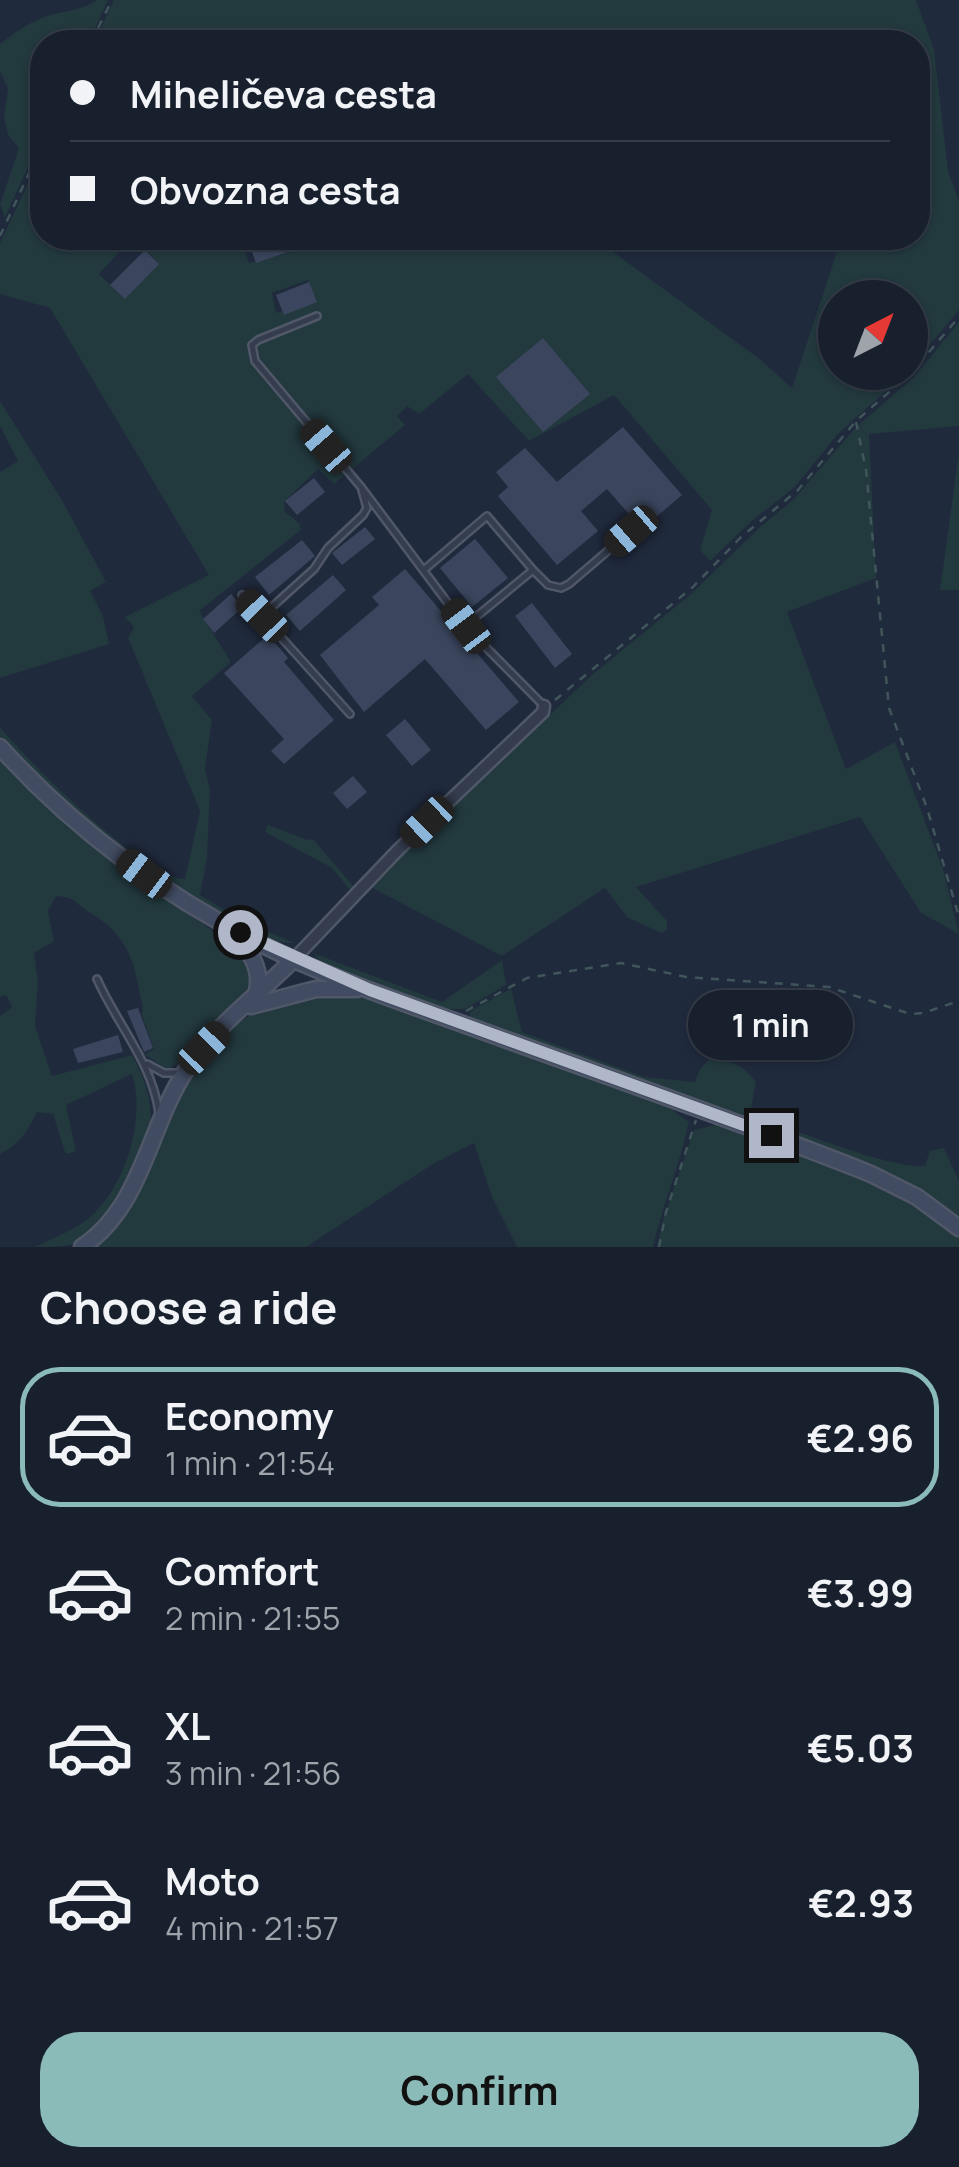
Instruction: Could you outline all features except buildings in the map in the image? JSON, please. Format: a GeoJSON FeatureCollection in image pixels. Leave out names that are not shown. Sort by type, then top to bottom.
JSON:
{"type":"FeatureCollection","features":[{"type":"Feature","properties":{"kind":"street"},"geometry":{"type":"LineString","coordinates":[[82,1247],[108,1226],[126,1200],[186,1071],[398,850],[544,708]]}},
{"type":"Feature","properties":{"kind":"street"},"geometry":{"type":"LineString","coordinates":[[0,747],[31,780],[144,874],[219,921],[294,959],[884,1180],[917,1197],[959,1228]]}},
{"type":"Feature","properties":{"kind":"street"},"geometry":{"type":"LineString","coordinates":[[219,921],[253,958],[259,985],[250,1003]]}},
{"type":"Feature","properties":{"kind":"street"},"geometry":{"type":"LineString","coordinates":[[250,1003],[316,989],[370,990]]}},
{"type":"Feature","properties":{"kind":"lane"},"geometry":{"type":"LineString","coordinates":[[318,316],[258,340],[252,345],[251,354],[361,487],[466,626],[544,708]]}},
{"type":"Feature","properties":{"kind":"lane"},"geometry":{"type":"LineString","coordinates":[[262,616],[314,570],[328,548],[363,515],[366,508],[361,487]]}},
{"type":"Feature","properties":{"kind":"lane"},"geometry":{"type":"LineString","coordinates":[[424,570],[487,516],[548,585],[561,588],[631,531]]}},
{"type":"Feature","properties":{"kind":"lane"},"geometry":{"type":"LineString","coordinates":[[466,626],[533,570]]}},
{"type":"Feature","properties":{"kind":"lane"},"geometry":{"type":"LineString","coordinates":[[242,595],[350,714]]}},
{"type":"Feature","properties":{"kind":"lane"},"geometry":{"type":"LineString","coordinates":[[96,979],[152,1077],[160,1121]]}},
{"type":"Feature","properties":{"kind":"lane"},"geometry":{"type":"LineString","coordinates":[[145,1062],[164,1073],[186,1071]]}},
{"type":"Feature","properties":{"kind":"path"},"geometry":{"type":"LineString","coordinates":[[97,30],[112,0]]}},
{"type":"Feature","properties":{"kind":"path"},"geometry":{"type":"LineString","coordinates":[[0,236],[30,171]]}},
{"type":"Feature","properties":{"kind":"path"},"geometry":{"type":"LineString","coordinates":[[544,708],[693,587],[740,538],[798,490],[856,421],[911,373],[959,317]]}},
{"type":"Feature","properties":{"kind":"path"},"geometry":{"type":"LineString","coordinates":[[856,421],[866,470],[889,708],[927,808],[959,917]]}},
{"type":"Feature","properties":{"kind":"path"},"geometry":{"type":"LineString","coordinates":[[452,1019],[528,978],[621,963],[686,977],[830,987],[910,1014],[924,1014],[959,1001]]}},
{"type":"Feature","properties":{"kind":"path"},"geometry":{"type":"LineString","coordinates":[[658,1247],[698,1108]]}},
{"type":"Feature","properties":{"kind":"green space"},"geometry":{"type":"Polygon","coordinates":[[[97,0],[108,0],[94,30],[30,30],[30,163],[5,218],[0,204],[19,148],[8,135],[4,117],[8,89],[0,71],[0,44],[36,20],[97,0]]]}},
{"type":"Feature","properties":{"kind":"green space"},"geometry":{"type":"Polygon","coordinates":[[[114,0],[916,0],[927,30],[100,30],[114,0]]]}},
{"type":"Feature","properties":{"kind":"green space"},"geometry":{"type":"Polygon","coordinates":[[[930,38],[948,171],[959,201],[959,310],[928,347],[928,280],[828,280],[837,252],[831,250],[930,250],[930,38]]]}},
{"type":"Feature","properties":{"kind":"green space"},"geometry":{"type":"Polygon","coordinates":[[[30,179],[30,250],[121,250],[99,274],[122,296],[157,261],[146,250],[245,250],[249,263],[297,250],[610,250],[761,360],[792,388],[818,309],[818,390],[887,390],[838,434],[794,488],[710,561],[700,550],[712,510],[614,395],[529,441],[468,374],[419,414],[407,406],[397,416],[405,425],[334,484],[318,469],[284,502],[285,512],[299,523],[301,530],[199,611],[231,662],[192,696],[212,720],[205,769],[210,790],[207,858],[200,895],[241,920],[294,943],[253,931],[136,860],[78,814],[0,737],[0,727],[60,790],[117,840],[167,874],[185,879],[200,811],[128,638],[134,627],[125,617],[209,575],[50,308],[0,294],[0,243],[30,179]],[[308,280],[272,293],[276,313],[314,302],[308,280]]]}},
{"type":"Feature","properties":{"kind":"green space"},"geometry":{"type":"Polygon","coordinates":[[[959,322],[959,426],[869,434],[876,578],[787,612],[846,769],[895,742],[943,869],[959,934],[921,913],[860,817],[636,887],[667,921],[667,929],[662,933],[628,918],[605,888],[502,956],[369,886],[593,674],[691,594],[792,501],[856,427],[899,390],[928,390],[928,360],[959,322]]]}},
{"type":"Feature","properties":{"kind":"green space"},"geometry":{"type":"Polygon","coordinates":[[[0,401],[63,502],[106,582],[90,591],[103,616],[109,644],[0,678],[0,472],[18,461],[0,426],[0,401]]]}},
{"type":"Feature","properties":{"kind":"green space"},"geometry":{"type":"Polygon","coordinates":[[[959,452],[959,590],[940,590],[959,452]]]}},
{"type":"Feature","properties":{"kind":"green space"},"geometry":{"type":"Polygon","coordinates":[[[0,760],[94,848],[239,949],[252,975],[247,994],[227,1018],[200,1045],[167,1069],[144,1054],[154,1049],[141,1013],[133,966],[122,942],[74,901],[56,896],[48,911],[54,941],[34,953],[38,982],[35,1026],[52,1076],[132,1055],[145,1083],[151,1114],[144,1148],[114,1206],[87,1235],[65,1246],[35,1247],[84,1222],[114,1188],[130,1150],[136,1092],[132,1074],[66,1105],[76,1151],[65,1152],[53,1114],[37,1112],[22,1137],[0,1154],[0,1016],[12,1007],[6,995],[0,997],[0,760]]]}},
{"type":"Feature","properties":{"kind":"green space"},"geometry":{"type":"Polygon","coordinates":[[[268,825],[313,839],[354,887],[350,890],[332,868],[265,832],[268,825]]]}},
{"type":"Feature","properties":{"kind":"green space"},"geometry":{"type":"Polygon","coordinates":[[[313,953],[442,1002],[502,960],[506,985],[465,1009],[440,1009],[335,968],[313,953]]]}},
{"type":"Feature","properties":{"kind":"green space"},"geometry":{"type":"Polygon","coordinates":[[[511,989],[522,1032],[644,1077],[695,1082],[709,1060],[730,1063],[742,1068],[756,1083],[750,1114],[863,1154],[908,1165],[925,1166],[930,1151],[944,1148],[959,1181],[959,1217],[920,1192],[472,1019],[469,1013],[474,1009],[511,989]]]}},
{"type":"Feature","properties":{"kind":"green space"},"geometry":{"type":"Polygon","coordinates":[[[331,993],[380,1001],[666,1105],[689,1122],[653,1247],[517,1247],[492,1197],[474,1143],[433,1164],[306,1247],[90,1247],[124,1211],[168,1117],[212,1048],[253,1013],[284,1000],[331,993]]]}},
{"type":"Feature","properties":{"kind":"green space"},"geometry":{"type":"Polygon","coordinates":[[[719,1124],[868,1180],[931,1215],[959,1237],[959,1247],[657,1247],[694,1130],[719,1124]]]}},
{"type":"Feature","properties":{"kind":"route"},"geometry":{"type":"LineString","coordinates":[[240,932],[370,990],[771,1135]]}}]}
